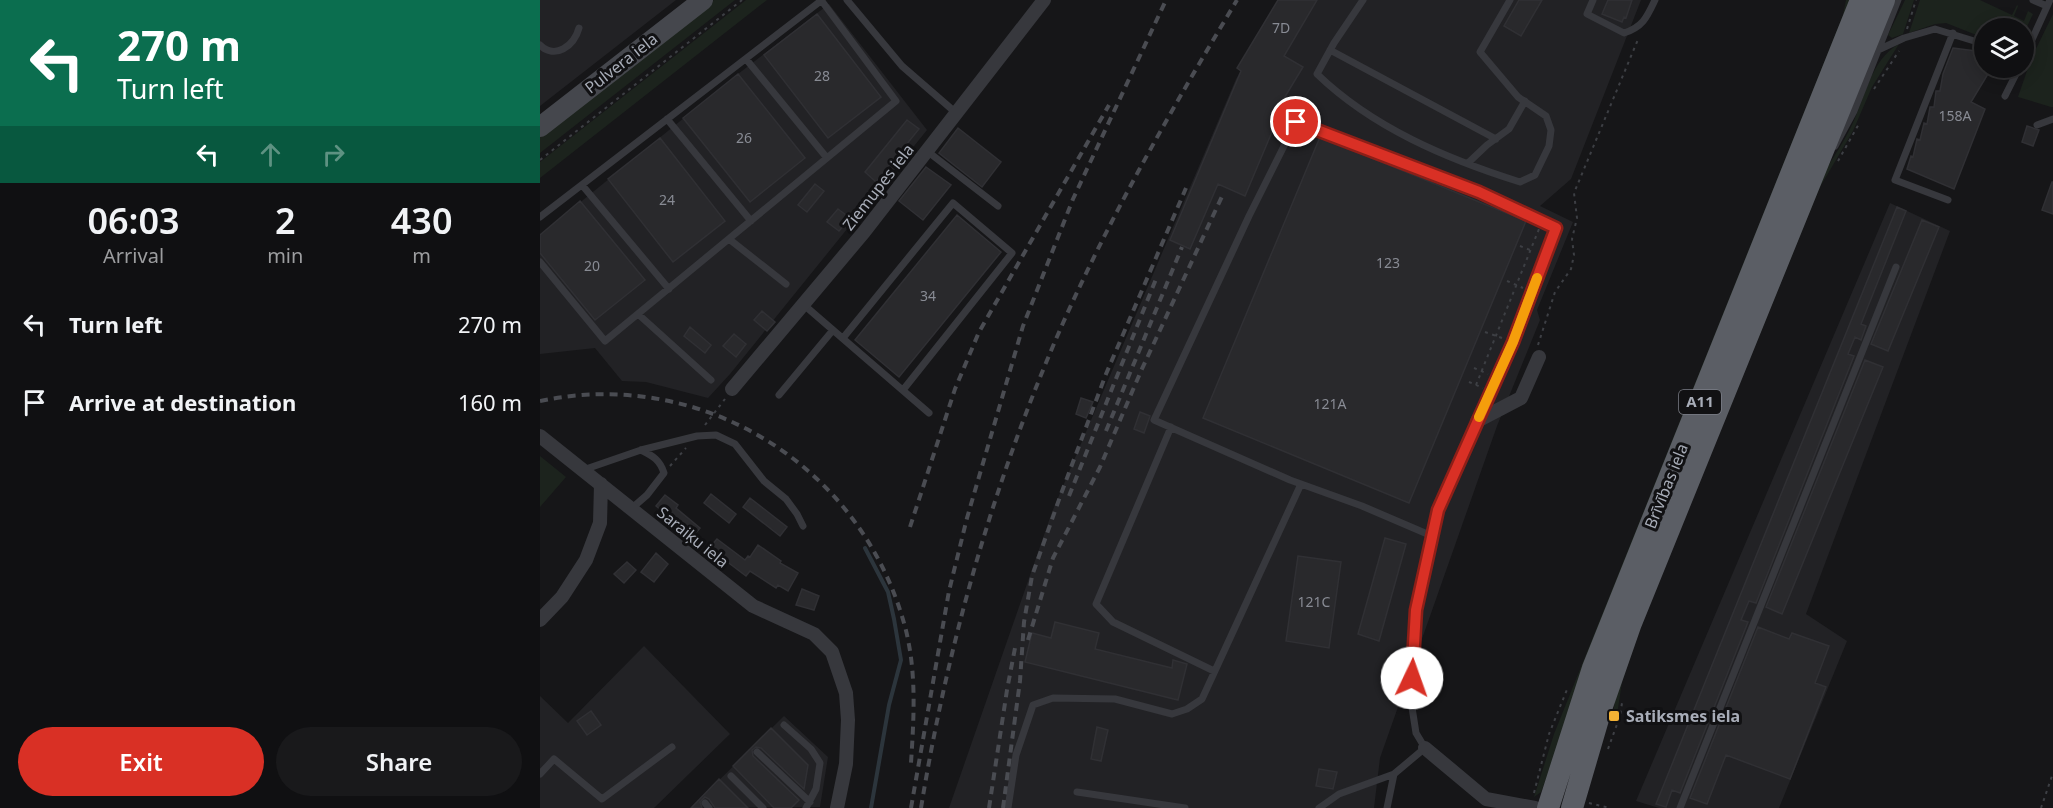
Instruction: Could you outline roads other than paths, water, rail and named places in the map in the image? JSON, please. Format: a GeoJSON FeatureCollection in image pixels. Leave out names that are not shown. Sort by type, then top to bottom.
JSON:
{"type":"FeatureCollection","features":[{"type":"Feature","properties":{"kind":"highway","name":"Brīvības iela"},"geometry":{"type":"LineString","coordinates":[[1548,808],[1593,668],[1861,0]]}},
{"type":"Feature","properties":{"kind":"highway","name":"Brīvības iela"},"geometry":{"type":"LineString","coordinates":[[1579,805],[1601,709],[1631,623],[1884,0]]}},
{"type":"Feature","properties":{"kind":"main road","name":"Pulvera iela"},"geometry":{"type":"LineString","coordinates":[[540,127],[703,0]]}},
{"type":"Feature","properties":{"kind":"street","name":"Ziemupes iela"},"geometry":{"type":"LineString","coordinates":[[732,389],[804,305],[1044,0]]}},
{"type":"Feature","properties":{"kind":"street"},"geometry":{"type":"LineString","coordinates":[[1477,421],[1521,398],[1539,357]]}},
{"type":"Feature","properties":{"kind":"street","name":"Saraiķu iela"},"geometry":{"type":"LineString","coordinates":[[540,436],[753,606],[814,634],[832,652],[846,693],[848,720],[846,765],[837,808]]}},
{"type":"Feature","properties":{"kind":"street"},"geometry":{"type":"LineString","coordinates":[[540,620],[562,597],[586,560],[600,523],[601,484]]}},
{"type":"Feature","properties":{"kind":"street"},"geometry":{"type":"LineString","coordinates":[[1425,748],[1485,803],[1535,808]]}},
{"type":"Feature","properties":{"kind":"lane"},"geometry":{"type":"LineString","coordinates":[[540,217],[822,0],[896,101],[604,341],[540,262]]}},
{"type":"Feature","properties":{"kind":"lane"},"geometry":{"type":"LineString","coordinates":[[847,0],[902,66],[955,112]]}},
{"type":"Feature","properties":{"kind":"lane"},"geometry":{"type":"LineString","coordinates":[[1363,0],[1317,74],[1366,113],[1393,130],[1422,145],[1520,182],[1535,175],[1549,146],[1551,130],[1546,116],[1518,97],[1479,52],[1509,0]]}},
{"type":"Feature","properties":{"kind":"lane"},"geometry":{"type":"LineString","coordinates":[[1593,0],[1587,14],[1624,33],[1636,29],[1645,21],[1654,0]]}},
{"type":"Feature","properties":{"kind":"lane"},"geometry":{"type":"LineString","coordinates":[[1814,171],[1830,155],[1844,132],[1898,0]]}},
{"type":"Feature","properties":{"kind":"lane"},"geometry":{"type":"LineString","coordinates":[[2033,0],[2049,3],[2034,35]]}},
{"type":"Feature","properties":{"kind":"lane"},"geometry":{"type":"LineString","coordinates":[[540,45],[548,51],[555,52],[565,48],[573,42],[579,28]]}},
{"type":"Feature","properties":{"kind":"lane"},"geometry":{"type":"LineString","coordinates":[[1878,50],[1904,38],[1935,29],[1974,40]]}},
{"type":"Feature","properties":{"kind":"lane"},"geometry":{"type":"LineString","coordinates":[[1948,200],[1895,180],[1953,33]]}},
{"type":"Feature","properties":{"kind":"lane"},"geometry":{"type":"LineString","coordinates":[[1330,50],[1496,139]]}},
{"type":"Feature","properties":{"kind":"lane"},"geometry":{"type":"LineString","coordinates":[[746,58],[827,158]]}},
{"type":"Feature","properties":{"kind":"lane"},"geometry":{"type":"LineString","coordinates":[[2005,96],[2014,78]]}},
{"type":"Feature","properties":{"kind":"lane"},"geometry":{"type":"LineString","coordinates":[[1468,163],[1509,129],[1525,101]]}},
{"type":"Feature","properties":{"kind":"lane"},"geometry":{"type":"LineString","coordinates":[[668,119],[751,220]]}},
{"type":"Feature","properties":{"kind":"lane"},"geometry":{"type":"LineString","coordinates":[[2037,125],[2053,119]]}},
{"type":"Feature","properties":{"kind":"lane"},"geometry":{"type":"LineString","coordinates":[[1319,808],[1339,794],[1394,774],[1425,748],[1416,733],[1411,701],[1416,610],[1438,510],[1513,342],[1556,228],[1479,192],[1296,122],[1249,216],[1154,420],[1301,484],[1362,506],[1432,536]]}},
{"type":"Feature","properties":{"kind":"lane"},"geometry":{"type":"LineString","coordinates":[[927,151],[998,206]]}},
{"type":"Feature","properties":{"kind":"lane"},"geometry":{"type":"LineString","coordinates":[[582,185],[669,289]]}},
{"type":"Feature","properties":{"kind":"lane"},"geometry":{"type":"LineString","coordinates":[[843,338],[953,203],[1012,253],[903,390]]}},
{"type":"Feature","properties":{"kind":"lane"},"geometry":{"type":"LineString","coordinates":[[729,239],[786,284]]}},
{"type":"Feature","properties":{"kind":"lane"},"geometry":{"type":"LineString","coordinates":[[1680,808],[1896,267]]}},
{"type":"Feature","properties":{"kind":"lane"},"geometry":{"type":"LineString","coordinates":[[804,305],[929,413]]}},
{"type":"Feature","properties":{"kind":"lane"},"geometry":{"type":"LineString","coordinates":[[638,314],[711,380]]}},
{"type":"Feature","properties":{"kind":"lane"},"geometry":{"type":"LineString","coordinates":[[779,395],[833,330]]}},
{"type":"Feature","properties":{"kind":"lane"},"geometry":{"type":"LineString","coordinates":[[1171,427],[1096,604],[1113,622],[1215,671]]}},
{"type":"Feature","properties":{"kind":"lane"},"geometry":{"type":"LineString","coordinates":[[583,470],[641,450],[697,436],[716,435],[735,444],[764,481],[786,499],[803,526]]}},
{"type":"Feature","properties":{"kind":"lane"},"geometry":{"type":"LineString","coordinates":[[631,509],[647,495],[664,473],[661,464],[654,456],[641,450]]}},
{"type":"Feature","properties":{"kind":"lane"},"geometry":{"type":"LineString","coordinates":[[1008,808],[1016,755],[1033,705],[1053,698],[1115,699],[1172,714],[1202,699],[1301,484]]}},
{"type":"Feature","properties":{"kind":"lane"},"geometry":{"type":"LineString","coordinates":[[757,752],[808,805],[816,789],[820,764],[811,749],[784,725]]}},
{"type":"Feature","properties":{"kind":"lane"},"geometry":{"type":"LineString","coordinates":[[540,774],[554,759],[602,799],[672,747]]}},
{"type":"Feature","properties":{"kind":"lane"},"geometry":{"type":"LineString","coordinates":[[1387,808],[1394,774]]}},
{"type":"Feature","properties":{"kind":"lane"},"geometry":{"type":"LineString","coordinates":[[731,776],[763,808]]}},
{"type":"Feature","properties":{"kind":"lane"},"geometry":{"type":"LineString","coordinates":[[1077,792],[1185,808]]}},
{"type":"Feature","properties":{"kind":"waterway"},"geometry":{"type":"LineString","coordinates":[[865,548],[888,592],[901,660],[889,705],[871,808]]}},
{"type":"Feature","properties":{"kind":"railway"},"geometry":{"type":"LineString","coordinates":[[911,808],[949,591],[967,518],[1023,326],[1073,199],[1166,0]]}},
{"type":"Feature","properties":{"kind":"railway"},"geometry":{"type":"LineString","coordinates":[[921,808],[932,746],[960,622],[995,500],[1038,381],[1082,281],[1123,199],[1237,0]]}},
{"type":"Feature","properties":{"kind":"railway"},"geometry":{"type":"LineString","coordinates":[[910,527],[955,389],[979,332],[1109,105]]}},
{"type":"Feature","properties":{"kind":"railway"},"geometry":{"type":"LineString","coordinates":[[1003,808],[1020,681],[1024,622],[1032,576],[1106,374],[1186,188]]}},
{"type":"Feature","properties":{"kind":"railway"},"geometry":{"type":"LineString","coordinates":[[1028,640],[1053,558],[1100,467],[1141,371],[1224,192]]}},
{"type":"Feature","properties":{"kind":"railway"},"geometry":{"type":"LineString","coordinates":[[1106,431],[1182,247]]}},
{"type":"Feature","properties":{"kind":"railway"},"geometry":{"type":"LineString","coordinates":[[1069,496],[1156,279]]}},
{"type":"Feature","properties":{"kind":"railway"},"geometry":{"type":"LineString","coordinates":[[540,401],[600,394],[658,399],[714,414],[766,440],[812,474],[851,516],[882,566],[904,623],[913,675],[911,763]]}},
{"type":"Feature","properties":{"kind":"railway"},"geometry":{"type":"LineString","coordinates":[[989,808],[1015,648]]}},
{"type":"Feature","properties":{"kind":"place","name":"Satiksmes iela"},"geometry":{"type":"Point","coordinates":[1614,716]}}]}
